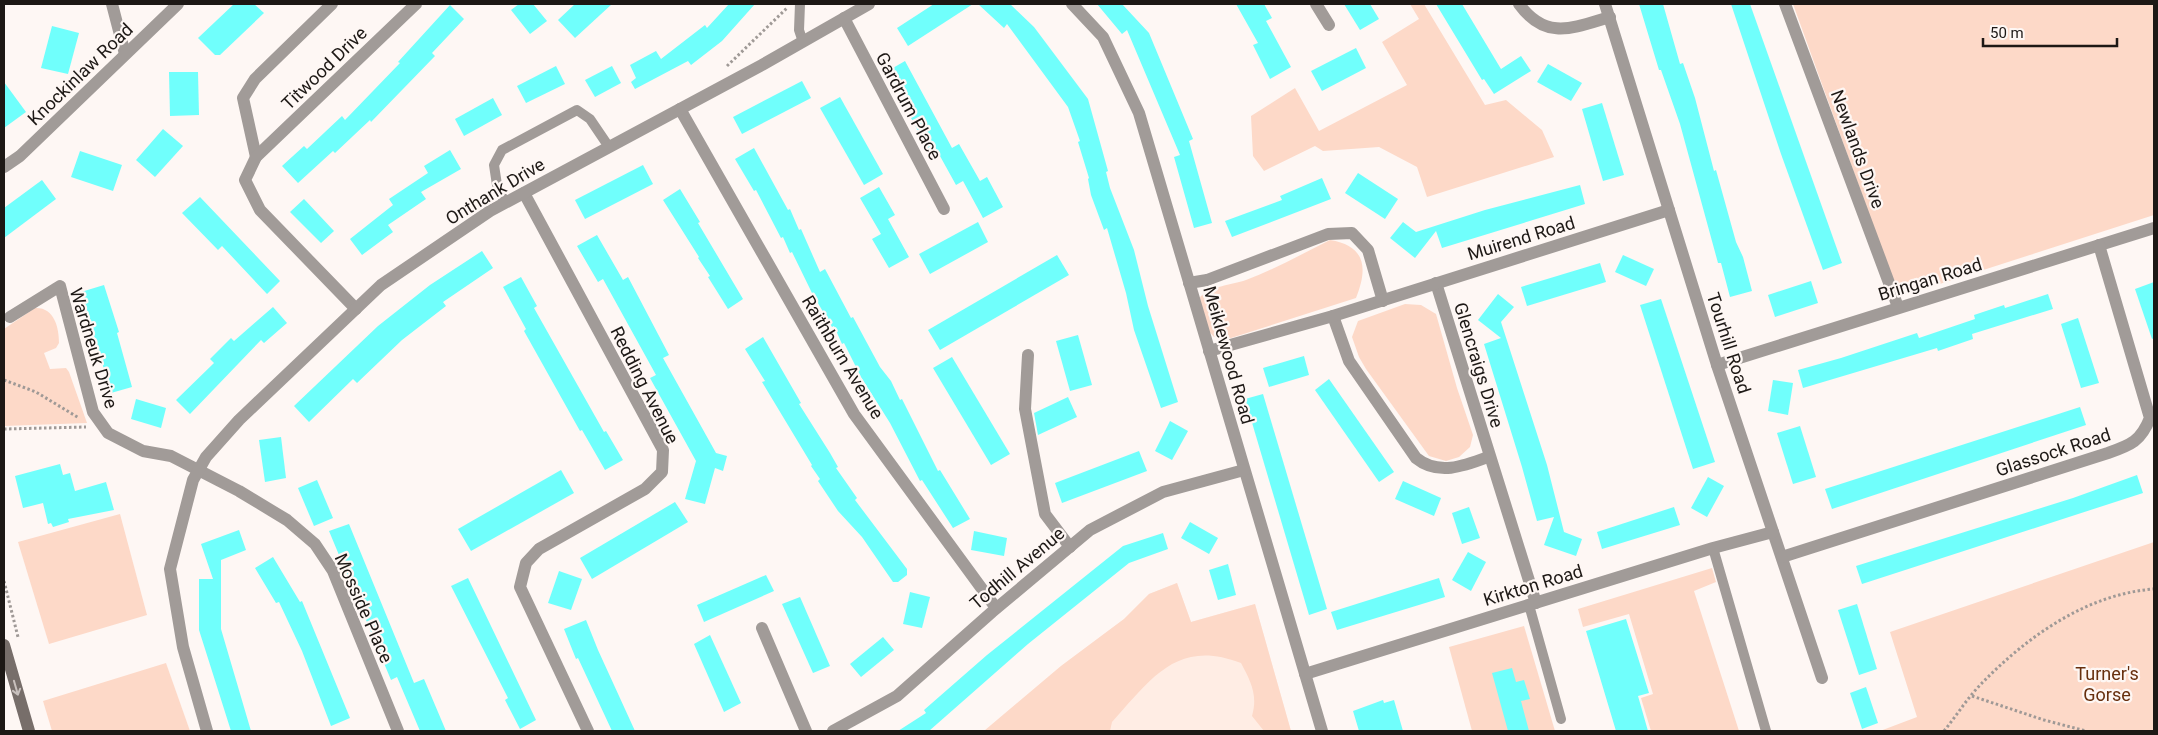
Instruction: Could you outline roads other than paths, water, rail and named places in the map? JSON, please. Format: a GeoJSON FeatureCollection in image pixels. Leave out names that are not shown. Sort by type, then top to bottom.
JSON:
{"type":"FeatureCollection","features":[{"type":"Feature","properties":{"kind":"main road"},"geometry":{"type":"LineString","coordinates":[[4,645],[29,731]]}},
{"type":"Feature","properties":{"kind":"street"},"geometry":{"type":"LineString","coordinates":[[112,4],[126,54]]}},
{"type":"Feature","properties":{"kind":"street","name":"Knockinlaw Road"},"geometry":{"type":"LineString","coordinates":[[4,166],[20,156],[178,4]]}},
{"type":"Feature","properties":{"kind":"street"},"geometry":{"type":"LineString","coordinates":[[256,157],[243,98],[255,79],[332,4]]}},
{"type":"Feature","properties":{"kind":"street","name":"Titwood Drive"},"geometry":{"type":"LineString","coordinates":[[356,309],[260,210],[245,180],[256,157],[416,4]]}},
{"type":"Feature","properties":{"kind":"street","name":"Onthank Drive"},"geometry":{"type":"LineString","coordinates":[[196,476],[206,457],[238,420],[381,285],[505,203],[716,90],[869,4]]}},
{"type":"Feature","properties":{"kind":"street","name":"Meiklewood Road"},"geometry":{"type":"LineString","coordinates":[[1072,4],[1103,37],[1139,113],[1322,731]]}},
{"type":"Feature","properties":{"kind":"street"},"geometry":{"type":"LineString","coordinates":[[1316,4],[1329,25]]}},
{"type":"Feature","properties":{"kind":"street"},"geometry":{"type":"LineString","coordinates":[[1519,4],[1536,22],[1555,30],[1575,27],[1610,17]]}},
{"type":"Feature","properties":{"kind":"street","name":"Tourhill Road"},"geometry":{"type":"LineString","coordinates":[[1605,4],[1717,365],[1822,678]]}},
{"type":"Feature","properties":{"kind":"street","name":"Newlands Drive"},"geometry":{"type":"LineString","coordinates":[[1785,4],[1898,307]]}},
{"type":"Feature","properties":{"kind":"street","name":"Gardrum Place"},"geometry":{"type":"LineString","coordinates":[[844,18],[944,209]]}},
{"type":"Feature","properties":{"kind":"street","name":"Raithburn Avenue"},"geometry":{"type":"LineString","coordinates":[[680,109],[854,414],[996,608]]}},
{"type":"Feature","properties":{"kind":"street","name":"Redding Avenue"},"geometry":{"type":"LineString","coordinates":[[524,193],[663,450],[662,472],[645,489],[539,549],[526,563],[520,587],[588,731]]}},
{"type":"Feature","properties":{"kind":"street","name":"Muirend Road"},"geometry":{"type":"LineString","coordinates":[[1209,350],[1333,316],[1669,210]]}},
{"type":"Feature","properties":{"kind":"street","name":"Bringan Road"},"geometry":{"type":"LineString","coordinates":[[1717,365],[2154,228]]}},
{"type":"Feature","properties":{"kind":"street"},"geometry":{"type":"LineString","coordinates":[[1189,282],[1207,280],[1328,234],[1352,233],[1368,250],[1383,300]]}},
{"type":"Feature","properties":{"kind":"street","name":"Glassock Road"},"geometry":{"type":"LineString","coordinates":[[1782,557],[2129,446],[2144,434],[2150,418],[2099,245]]}},
{"type":"Feature","properties":{"kind":"street","name":"Glencraigs Drive"},"geometry":{"type":"LineString","coordinates":[[1436,283],[1533,604]]}},
{"type":"Feature","properties":{"kind":"street","name":"Wardneuk Drive"},"geometry":{"type":"LineString","coordinates":[[10,317],[60,286],[93,412],[108,433],[143,450],[171,456],[196,476]]}},
{"type":"Feature","properties":{"kind":"street"},"geometry":{"type":"LineString","coordinates":[[1333,316],[1349,361],[1416,458],[1426,466],[1455,468],[1488,457]]}},
{"type":"Feature","properties":{"kind":"street"},"geometry":{"type":"LineString","coordinates":[[1028,355],[1025,409],[1045,514],[1070,547]]}},
{"type":"Feature","properties":{"kind":"street","name":"Todhill Avenue"},"geometry":{"type":"LineString","coordinates":[[833,731],[897,696],[996,608],[1090,530],[1163,492],[1244,470]]}},
{"type":"Feature","properties":{"kind":"street"},"geometry":{"type":"LineString","coordinates":[[196,476],[170,570],[183,648],[207,731]]}},
{"type":"Feature","properties":{"kind":"street","name":"Mosside Place"},"geometry":{"type":"LineString","coordinates":[[196,476],[239,491],[287,520],[315,544],[332,571],[398,731]]}},
{"type":"Feature","properties":{"kind":"street","name":"Kirkton Road"},"geometry":{"type":"LineString","coordinates":[[1305,674],[1713,548],[1773,532]]}},
{"type":"Feature","properties":{"kind":"street"},"geometry":{"type":"LineString","coordinates":[[762,628],[806,731]]}},
{"type":"Feature","properties":{"kind":"lane"},"geometry":{"type":"LineString","coordinates":[[800,4],[799,30],[803,42]]}},
{"type":"Feature","properties":{"kind":"lane"},"geometry":{"type":"LineString","coordinates":[[505,203],[497,185],[494,165],[502,150],[510,145],[577,110],[590,119],[609,147]]}},
{"type":"Feature","properties":{"kind":"lane"},"geometry":{"type":"LineString","coordinates":[[1713,548],[1766,731]]}},
{"type":"Feature","properties":{"kind":"lane"},"geometry":{"type":"LineString","coordinates":[[1533,604],[1561,719]]}},
{"type":"Feature","properties":{"kind":"park label","name":"Turner's Gorse"},"geometry":{"type":"Point","coordinates":[2107,683]}}]}
